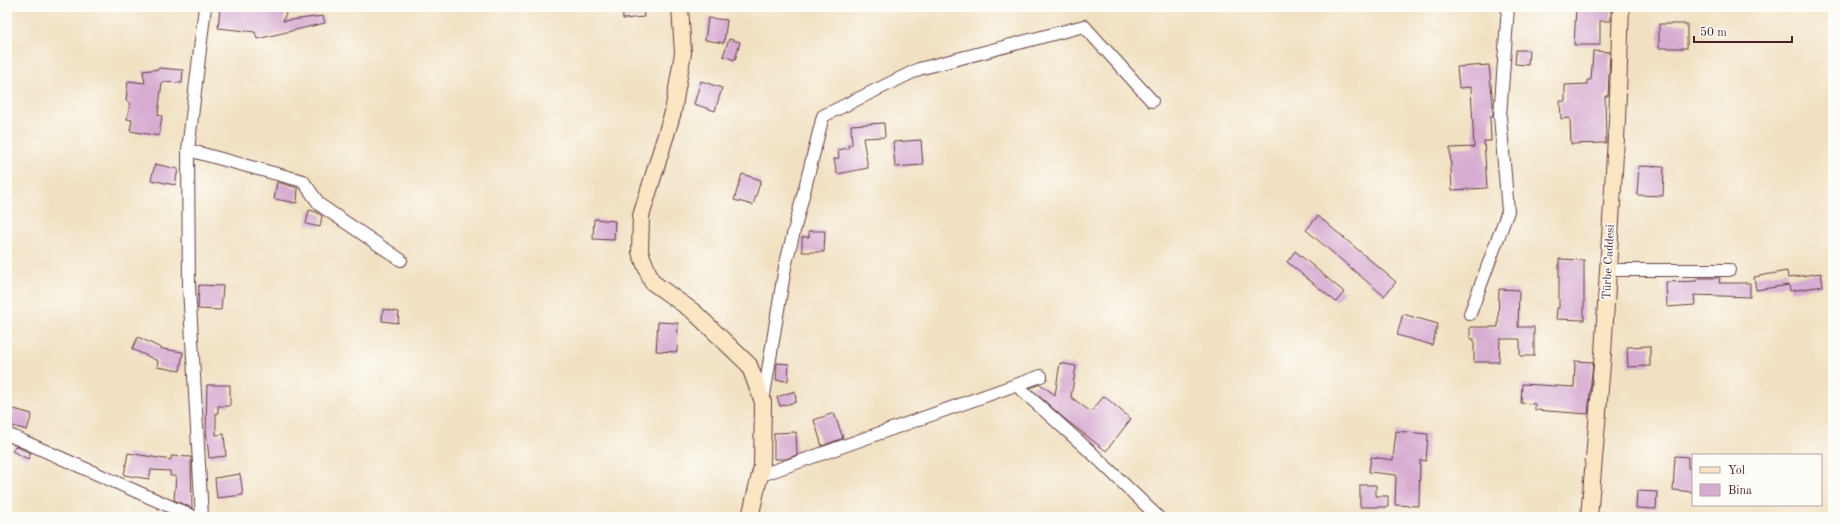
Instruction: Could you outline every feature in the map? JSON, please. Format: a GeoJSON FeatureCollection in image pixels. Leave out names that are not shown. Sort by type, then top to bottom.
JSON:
{"type":"FeatureCollection","features":[{"type":"Feature","properties":{"kind":"street"},"geometry":{"type":"LineString","coordinates":[[202,517],[189,287],[188,150],[205,7]]}},
{"type":"Feature","properties":{"kind":"street"},"geometry":{"type":"LineString","coordinates":[[680,7],[683,53],[673,112],[641,216],[640,252],[652,282],[694,312],[749,365],[763,402]]}},
{"type":"Feature","properties":{"kind":"street"},"geometry":{"type":"LineString","coordinates":[[1470,314],[1508,211],[1500,116],[1508,7]]}},
{"type":"Feature","properties":{"kind":"street","name":"Türbe Caddesi"},"geometry":{"type":"LineString","coordinates":[[1589,517],[1608,270],[1617,113],[1621,7]]}},
{"type":"Feature","properties":{"kind":"street"},"geometry":{"type":"LineString","coordinates":[[750,517],[762,466],[763,402],[785,267],[823,116],[918,69],[1084,26],[1152,101]]}},
{"type":"Feature","properties":{"kind":"street"},"geometry":{"type":"LineString","coordinates":[[188,150],[303,181],[320,205],[401,260]]}},
{"type":"Feature","properties":{"kind":"street"},"geometry":{"type":"LineString","coordinates":[[1608,270],[1729,270]]}},
{"type":"Feature","properties":{"kind":"street"},"geometry":{"type":"LineString","coordinates":[[760,476],[1042,376]]}},
{"type":"Feature","properties":{"kind":"street"},"geometry":{"type":"LineString","coordinates":[[1016,385],[1094,455],[1158,517]]}},
{"type":"Feature","properties":{"kind":"street"},"geometry":{"type":"LineString","coordinates":[[7,434],[194,517]]}},
{"type":"Feature","properties":{"kind":"building"},"geometry":{"type":"Polygon","coordinates":[[[220,7],[245,10],[246,7],[288,7],[283,21],[323,16],[325,23],[257,39],[255,32],[218,28],[220,7]]]}},
{"type":"Feature","properties":{"kind":"building"},"geometry":{"type":"Polygon","coordinates":[[[622,7],[643,7],[644,17],[623,19],[622,7]]]}},
{"type":"Feature","properties":{"kind":"building"},"geometry":{"type":"Polygon","coordinates":[[[1576,7],[1601,7],[1601,10],[1611,10],[1611,21],[1600,21],[1600,45],[1574,45],[1576,7]]]}},
{"type":"Feature","properties":{"kind":"building"},"geometry":{"type":"Polygon","coordinates":[[[708,18],[727,20],[724,43],[705,40],[708,18]]]}},
{"type":"Feature","properties":{"kind":"building"},"geometry":{"type":"Polygon","coordinates":[[[1659,24],[1687,24],[1687,48],[1659,48],[1659,24]]]}},
{"type":"Feature","properties":{"kind":"building"},"geometry":{"type":"Polygon","coordinates":[[[729,39],[740,42],[735,60],[723,56],[729,39]]]}},
{"type":"Feature","properties":{"kind":"building"},"geometry":{"type":"Polygon","coordinates":[[[1516,50],[1529,50],[1528,65],[1515,64],[1516,50]]]}},
{"type":"Feature","properties":{"kind":"building"},"geometry":{"type":"Polygon","coordinates":[[[1593,51],[1610,52],[1608,96],[1605,96],[1606,143],[1571,144],[1570,118],[1561,119],[1560,101],[1565,101],[1565,85],[1587,84],[1587,80],[1591,80],[1593,51]]]}},
{"type":"Feature","properties":{"kind":"building"},"geometry":{"type":"Polygon","coordinates":[[[1489,65],[1493,117],[1490,117],[1491,141],[1484,141],[1487,188],[1452,190],[1450,148],[1474,147],[1471,87],[1459,88],[1457,67],[1489,65]]]}},
{"type":"Feature","properties":{"kind":"building"},"geometry":{"type":"Polygon","coordinates":[[[159,68],[183,70],[182,83],[162,82],[158,115],[162,116],[159,136],[130,131],[132,120],[127,119],[130,102],[126,101],[128,81],[145,83],[143,71],[159,68]]]}},
{"type":"Feature","properties":{"kind":"building"},"geometry":{"type":"Polygon","coordinates":[[[701,81],[722,88],[715,111],[694,104],[701,81]]]}},
{"type":"Feature","properties":{"kind":"building"},"geometry":{"type":"Polygon","coordinates":[[[884,123],[885,137],[863,138],[868,168],[837,174],[834,159],[839,158],[838,150],[849,148],[848,145],[852,145],[851,125],[884,123]]]}},
{"type":"Feature","properties":{"kind":"building"},"geometry":{"type":"Polygon","coordinates":[[[921,140],[923,165],[895,167],[893,142],[921,140]]]}},
{"type":"Feature","properties":{"kind":"building"},"geometry":{"type":"Polygon","coordinates":[[[155,164],[178,169],[175,185],[151,180],[155,164]]]}},
{"type":"Feature","properties":{"kind":"building"},"geometry":{"type":"Polygon","coordinates":[[[1639,166],[1664,167],[1663,196],[1637,195],[1639,166]]]}},
{"type":"Feature","properties":{"kind":"building"},"geometry":{"type":"Polygon","coordinates":[[[742,174],[761,180],[753,205],[734,200],[742,174]]]}},
{"type":"Feature","properties":{"kind":"building"},"geometry":{"type":"Polygon","coordinates":[[[277,182],[298,188],[297,203],[274,199],[277,182]]]}},
{"type":"Feature","properties":{"kind":"building"},"geometry":{"type":"Polygon","coordinates":[[[309,210],[322,216],[320,227],[306,224],[309,210]]]}},
{"type":"Feature","properties":{"kind":"building"},"geometry":{"type":"Polygon","coordinates":[[[1318,216],[1396,282],[1384,296],[1306,230],[1318,216]]]}},
{"type":"Feature","properties":{"kind":"building"},"geometry":{"type":"Polygon","coordinates":[[[594,219],[615,221],[614,240],[593,239],[594,219]]]}},
{"type":"Feature","properties":{"kind":"building"},"geometry":{"type":"Polygon","coordinates":[[[809,231],[825,231],[824,252],[802,252],[802,237],[809,237],[809,231]]]}},
{"type":"Feature","properties":{"kind":"building"},"geometry":{"type":"Polygon","coordinates":[[[1295,251],[1344,292],[1336,302],[1287,262],[1295,251]]]}},
{"type":"Feature","properties":{"kind":"building"},"geometry":{"type":"Polygon","coordinates":[[[1559,259],[1584,260],[1584,320],[1556,319],[1557,308],[1559,308],[1559,259]]]}},
{"type":"Feature","properties":{"kind":"building"},"geometry":{"type":"Polygon","coordinates":[[[1787,271],[1788,278],[1821,273],[1823,286],[1790,291],[1789,285],[1756,290],[1754,277],[1787,271]]]}},
{"type":"Feature","properties":{"kind":"building"},"geometry":{"type":"Polygon","coordinates":[[[1697,278],[1720,278],[1719,283],[1750,283],[1750,297],[1694,295],[1695,305],[1667,307],[1666,282],[1697,281],[1697,278]]]}},
{"type":"Feature","properties":{"kind":"building"},"geometry":{"type":"Polygon","coordinates":[[[199,285],[223,286],[221,310],[198,309],[199,285]]]}},
{"type":"Feature","properties":{"kind":"building"},"geometry":{"type":"Polygon","coordinates":[[[1499,289],[1519,290],[1518,327],[1534,327],[1534,356],[1520,356],[1520,339],[1500,339],[1499,362],[1474,362],[1474,339],[1470,339],[1470,327],[1498,327],[1499,289]]]}},
{"type":"Feature","properties":{"kind":"building"},"geometry":{"type":"Polygon","coordinates":[[[383,309],[399,312],[398,323],[382,321],[383,309]]]}},
{"type":"Feature","properties":{"kind":"building"},"geometry":{"type":"Polygon","coordinates":[[[1403,314],[1438,324],[1432,345],[1397,335],[1403,314]]]}},
{"type":"Feature","properties":{"kind":"building"},"geometry":{"type":"Polygon","coordinates":[[[658,322],[678,323],[677,352],[656,351],[658,322]]]}},
{"type":"Feature","properties":{"kind":"building"},"geometry":{"type":"Polygon","coordinates":[[[138,337],[163,349],[183,352],[180,371],[157,367],[158,361],[132,349],[138,337]]]}},
{"type":"Feature","properties":{"kind":"building"},"geometry":{"type":"Polygon","coordinates":[[[1650,346],[1650,366],[1628,367],[1627,347],[1650,346]]]}},
{"type":"Feature","properties":{"kind":"building"},"geometry":{"type":"Polygon","coordinates":[[[1575,361],[1593,362],[1588,414],[1535,410],[1535,404],[1521,403],[1522,384],[1574,387],[1575,361]]]}},
{"type":"Feature","properties":{"kind":"building"},"geometry":{"type":"Polygon","coordinates":[[[777,363],[789,364],[788,381],[776,380],[777,363]]]}},
{"type":"Feature","properties":{"kind":"building"},"geometry":{"type":"Polygon","coordinates":[[[1060,363],[1076,366],[1071,397],[1091,412],[1104,396],[1131,419],[1106,451],[1066,420],[1030,388],[1040,384],[1055,395],[1060,363]]]}},
{"type":"Feature","properties":{"kind":"building"},"geometry":{"type":"Polygon","coordinates":[[[207,385],[230,385],[230,406],[218,406],[218,414],[216,413],[216,435],[224,434],[226,456],[209,458],[206,429],[207,385]]]}},
{"type":"Feature","properties":{"kind":"building"},"geometry":{"type":"Polygon","coordinates":[[[795,391],[796,402],[780,406],[777,397],[795,391]]]}},
{"type":"Feature","properties":{"kind":"building"},"geometry":{"type":"Polygon","coordinates":[[[14,409],[32,414],[27,430],[9,425],[14,409]]]}},
{"type":"Feature","properties":{"kind":"building"},"geometry":{"type":"Polygon","coordinates":[[[834,413],[843,438],[822,446],[814,420],[834,413]]]}},
{"type":"Feature","properties":{"kind":"building"},"geometry":{"type":"Polygon","coordinates":[[[1396,431],[1428,434],[1426,461],[1420,460],[1419,506],[1395,505],[1396,475],[1369,472],[1371,457],[1393,460],[1396,431]]]}},
{"type":"Feature","properties":{"kind":"building"},"geometry":{"type":"Polygon","coordinates":[[[796,432],[797,455],[786,459],[774,459],[774,433],[796,432]]]}},
{"type":"Feature","properties":{"kind":"building"},"geometry":{"type":"Polygon","coordinates":[[[15,446],[31,453],[28,459],[12,451],[15,446]]]}},
{"type":"Feature","properties":{"kind":"building"},"geometry":{"type":"Polygon","coordinates":[[[128,453],[171,460],[171,456],[191,457],[192,508],[174,500],[176,476],[170,476],[170,471],[151,470],[149,479],[124,475],[128,453]]]}},
{"type":"Feature","properties":{"kind":"building"},"geometry":{"type":"Polygon","coordinates":[[[1675,456],[1688,457],[1688,468],[1692,468],[1692,492],[1673,490],[1675,456]]]}},
{"type":"Feature","properties":{"kind":"building"},"geometry":{"type":"Polygon","coordinates":[[[240,474],[243,495],[217,498],[215,478],[240,474]]]}},
{"type":"Feature","properties":{"kind":"building"},"geometry":{"type":"Polygon","coordinates":[[[1360,485],[1376,485],[1376,496],[1388,496],[1388,507],[1360,507],[1360,485]]]}},
{"type":"Feature","properties":{"kind":"building"},"geometry":{"type":"Polygon","coordinates":[[[1637,491],[1657,492],[1656,509],[1636,508],[1637,491]]]}}]}
